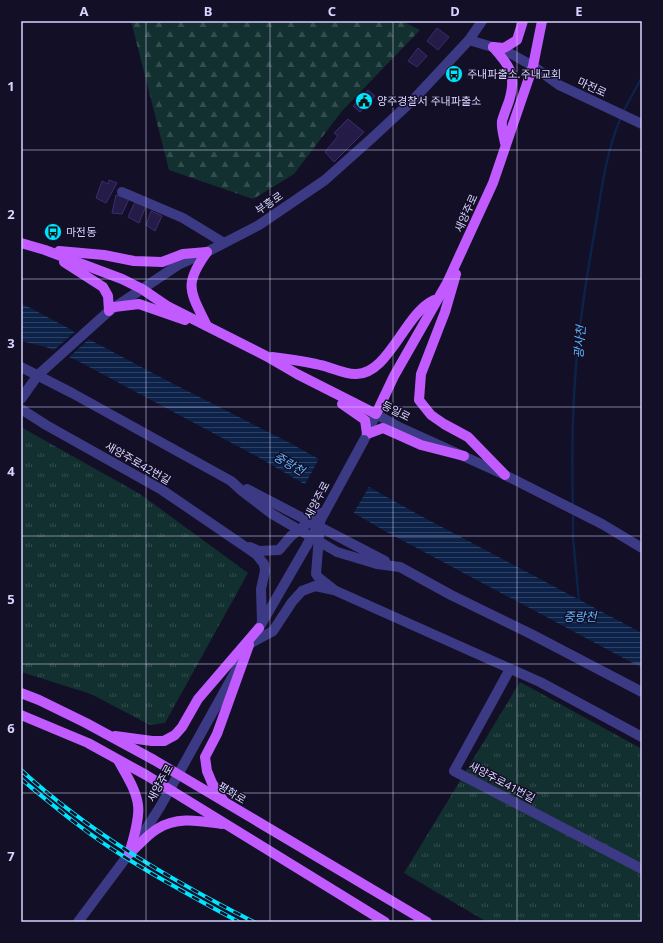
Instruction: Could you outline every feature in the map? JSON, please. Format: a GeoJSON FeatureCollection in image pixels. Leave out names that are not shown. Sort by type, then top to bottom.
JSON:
{"type":"FeatureCollection","features":[{"type":"Feature","properties":{"kind":"main road"},"geometry":{"type":"LineString","coordinates":[[493,47],[504,48],[517,40],[523,21]]}},
{"type":"Feature","properties":{"kind":"main road"},"geometry":{"type":"LineString","coordinates":[[533,66],[542,21]]}},
{"type":"Feature","properties":{"kind":"main road"},"geometry":{"type":"LineString","coordinates":[[493,47],[505,60],[511,70],[512,78],[510,99],[502,123],[505,145]]}},
{"type":"Feature","properties":{"kind":"main road","name":"새양주로"},"geometry":{"type":"LineString","coordinates":[[376,414],[394,376],[436,299],[447,283],[493,183],[533,66]]}},
{"type":"Feature","properties":{"kind":"main road"},"geometry":{"type":"LineString","coordinates":[[21,243],[45,250],[122,279],[142,289]]}},
{"type":"Feature","properties":{"kind":"main road"},"geometry":{"type":"LineString","coordinates":[[45,250],[104,255],[134,261],[162,262],[184,254],[208,252]]}},
{"type":"Feature","properties":{"kind":"main road"},"geometry":{"type":"LineString","coordinates":[[45,250],[104,287],[112,309],[139,304],[216,331]]}},
{"type":"Feature","properties":{"kind":"main road"},"geometry":{"type":"LineString","coordinates":[[462,250],[445,312],[421,374],[419,400],[431,415],[468,437],[506,475]]}},
{"type":"Feature","properties":{"kind":"main road"},"geometry":{"type":"LineString","coordinates":[[206,326],[194,299],[190,284],[197,265],[208,252]]}},
{"type":"Feature","properties":{"kind":"main road","name":"동일로"},"geometry":{"type":"LineString","coordinates":[[142,289],[167,306],[376,414]]}},
{"type":"Feature","properties":{"kind":"main road"},"geometry":{"type":"LineString","coordinates":[[266,356],[320,365],[355,374],[367,372],[375,368],[386,357],[401,334],[428,303],[436,299]]}},
{"type":"Feature","properties":{"kind":"main road"},"geometry":{"type":"LineString","coordinates":[[298,374],[365,420],[366,437],[383,428],[421,445],[464,456]]}},
{"type":"Feature","properties":{"kind":"main road"},"geometry":{"type":"LineString","coordinates":[[109,736],[164,741],[175,735],[182,727],[198,699],[260,625]]}},
{"type":"Feature","properties":{"kind":"main road"},"geometry":{"type":"LineString","coordinates":[[224,802],[212,783],[207,771],[205,757],[217,734],[250,644]]}},
{"type":"Feature","properties":{"kind":"main road","name":"평화로"},"geometry":{"type":"LineString","coordinates":[[21,693],[39,700],[154,760],[427,922]]}},
{"type":"Feature","properties":{"kind":"main road"},"geometry":{"type":"LineString","coordinates":[[21,715],[88,743],[146,775],[385,922]]}},
{"type":"Feature","properties":{"kind":"main road"},"geometry":{"type":"LineString","coordinates":[[118,760],[133,788],[138,805],[134,835],[129,854]]}},
{"type":"Feature","properties":{"kind":"main road"},"geometry":{"type":"LineString","coordinates":[[129,854],[157,829],[169,823],[188,820],[225,824]]}},
{"type":"Feature","properties":{"kind":"street","name":"부흥로"},"geometry":{"type":"LineString","coordinates":[[21,399],[38,375],[112,309],[178,266],[259,225],[325,180],[413,100],[469,40],[482,21]]}},
{"type":"Feature","properties":{"kind":"street","name":"마전로"},"geometry":{"type":"LineString","coordinates":[[469,40],[506,51],[533,66],[559,85],[641,123]]}},
{"type":"Feature","properties":{"kind":"street"},"geometry":{"type":"LineString","coordinates":[[122,192],[183,218],[224,243]]}},
{"type":"Feature","properties":{"kind":"street"},"geometry":{"type":"LineString","coordinates":[[21,367],[231,480],[242,491],[272,514],[337,552],[377,564],[400,567],[451,595],[531,634],[642,692]]}},
{"type":"Feature","properties":{"kind":"street","name":"새양주로42번길"},"geometry":{"type":"LineString","coordinates":[[21,409],[46,425],[162,490],[256,554],[264,564],[265,571],[261,588],[260,625]]}},
{"type":"Feature","properties":{"kind":"street","name":"동일로"},"geometry":{"type":"LineString","coordinates":[[376,414],[400,428],[506,475],[602,524],[642,548]]}},
{"type":"Feature","properties":{"kind":"street","name":"새양주로"},"geometry":{"type":"LineString","coordinates":[[78,922],[129,854],[170,790],[260,625],[307,545],[366,437],[376,414]]}},
{"type":"Feature","properties":{"kind":"street"},"geometry":{"type":"LineString","coordinates":[[240,544],[259,550],[279,550],[292,536],[323,514]]}},
{"type":"Feature","properties":{"kind":"street"},"geometry":{"type":"LineString","coordinates":[[323,514],[316,574],[334,590]]}},
{"type":"Feature","properties":{"kind":"street"},"geometry":{"type":"LineString","coordinates":[[250,644],[273,632],[292,602],[302,591],[315,586],[334,590],[540,682],[642,737]]}},
{"type":"Feature","properties":{"kind":"street","name":"새양주로41번길"},"geometry":{"type":"LineString","coordinates":[[510,669],[454,770],[642,869]]}},
{"type":"Feature","properties":{"kind":"green space"},"geometry":{"type":"Polygon","coordinates":[[[131,21],[402,21],[420,30],[342,111],[294,174],[253,199],[169,170],[131,21]]]}},
{"type":"Feature","properties":{"kind":"green space"},"geometry":{"type":"Polygon","coordinates":[[[21,427],[140,494],[248,573],[165,723],[150,725],[91,694],[21,672],[21,427]]]}},
{"type":"Feature","properties":{"kind":"green space"},"geometry":{"type":"Polygon","coordinates":[[[520,682],[642,749],[642,922],[487,922],[404,873],[520,682]]]}},
{"type":"Feature","properties":{"kind":"water","name":"중랑천"},"geometry":{"type":"Polygon","coordinates":[[[21,303],[160,377],[290,443],[421,516],[642,633],[642,668],[383,530],[258,457],[78,361],[46,347],[21,341],[21,303]]]}},
{"type":"Feature","properties":{"kind":"pier"},"geometry":{"type":"Polygon","coordinates":[[[76,331],[90,338],[67,359],[52,352],[76,331]]]}},
{"type":"Feature","properties":{"kind":"pier"},"geometry":{"type":"Polygon","coordinates":[[[320,457],[370,485],[353,514],[304,486],[320,457]]]}},
{"type":"Feature","properties":{"kind":"building"},"geometry":{"type":"Polygon","coordinates":[[[437,28],[449,37],[438,50],[427,41],[437,28]]]}},
{"type":"Feature","properties":{"kind":"building"},"geometry":{"type":"Polygon","coordinates":[[[418,48],[427,56],[417,67],[408,61],[418,48]]]}},
{"type":"Feature","properties":{"kind":"building","name":"양주경찰서 주내파출소"},"geometry":{"type":"Polygon","coordinates":[[[368,90],[375,96],[360,112],[353,106],[368,90]]]}},
{"type":"Feature","properties":{"kind":"building"},"geometry":{"type":"Polygon","coordinates":[[[348,119],[364,132],[334,162],[325,152],[338,136],[334,133],[348,119]]]}},
{"type":"Feature","properties":{"kind":"building"},"geometry":{"type":"Polygon","coordinates":[[[109,180],[117,183],[106,203],[96,198],[102,181],[108,184],[109,180]]]}},
{"type":"Feature","properties":{"kind":"building"},"geometry":{"type":"Polygon","coordinates":[[[116,195],[129,199],[122,214],[112,213],[116,195]]]}},
{"type":"Feature","properties":{"kind":"building"},"geometry":{"type":"Polygon","coordinates":[[[135,202],[146,206],[139,223],[128,217],[135,202]]]}},
{"type":"Feature","properties":{"kind":"building"},"geometry":{"type":"Polygon","coordinates":[[[151,211],[162,216],[155,231],[146,225],[151,211]]]}},
{"type":"Feature","properties":{"kind":"waterway","name":"광사천"},"geometry":{"type":"LineString","coordinates":[[623,112],[642,77]]}},
{"type":"Feature","properties":{"kind":"waterway","name":"광사천"},"geometry":{"type":"LineString","coordinates":[[573,507],[572,456],[574,405],[580,329],[604,175],[611,145],[621,117]]}},
{"type":"Feature","properties":{"kind":"waterway","name":"광사천"},"geometry":{"type":"LineString","coordinates":[[573,512],[573,538],[579,601]]}},
{"type":"Feature","properties":{"kind":"railway"},"geometry":{"type":"LineString","coordinates":[[21,770],[47,793],[103,835],[132,854],[192,889],[254,922]]}},
{"type":"Feature","properties":{"kind":"railway"},"geometry":{"type":"LineString","coordinates":[[21,779],[71,819],[137,865],[239,922]]}},
{"type":"Feature","properties":{"kind":"place","name":"주내파출소.주내교회"},"geometry":{"type":"Point","coordinates":[454,74]}},
{"type":"Feature","properties":{"kind":"place","name":"양주경찰서 주내파출소"},"geometry":{"type":"Point","coordinates":[364,101]}},
{"type":"Feature","properties":{"kind":"place","name":"마전동"},"geometry":{"type":"Point","coordinates":[53,232]}}]}
